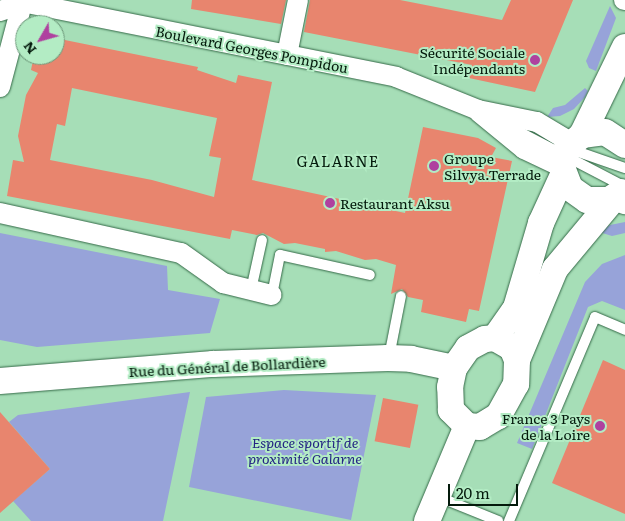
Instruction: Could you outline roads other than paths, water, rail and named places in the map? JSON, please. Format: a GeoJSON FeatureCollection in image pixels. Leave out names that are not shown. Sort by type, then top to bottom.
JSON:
{"type":"FeatureCollection","features":[{"type":"Feature","properties":{"kind":"street"},"geometry":{"type":"LineString","coordinates":[[287,55],[298,0]]}},
{"type":"Feature","properties":{"kind":"street"},"geometry":{"type":"LineString","coordinates":[[0,87],[17,2]]}},
{"type":"Feature","properties":{"kind":"street","name":"Boulevard Georges Pompidou"},"geometry":{"type":"LineString","coordinates":[[0,11],[17,2],[396,78],[478,110],[537,122],[568,154]]}},
{"type":"Feature","properties":{"kind":"street"},"geometry":{"type":"LineString","coordinates":[[495,338],[516,308],[541,223],[568,154],[625,47]]}},
{"type":"Feature","properties":{"kind":"street","name":"Boulevard Georges Pompidou"},"geometry":{"type":"LineString","coordinates":[[478,110],[524,150],[568,154]]}},
{"type":"Feature","properties":{"kind":"street"},"geometry":{"type":"LineString","coordinates":[[568,154],[605,132],[625,145]]}},
{"type":"Feature","properties":{"kind":"street"},"geometry":{"type":"LineString","coordinates":[[568,154],[570,188],[587,200],[601,202],[622,193]]}},
{"type":"Feature","properties":{"kind":"street"},"geometry":{"type":"LineString","coordinates":[[517,360],[555,269],[622,193]]}},
{"type":"Feature","properties":{"kind":"street"},"geometry":{"type":"LineString","coordinates":[[0,213],[181,253],[223,283],[272,295]]}},
{"type":"Feature","properties":{"kind":"street"},"geometry":{"type":"LineString","coordinates":[[495,338],[512,348],[517,360],[518,376],[506,406],[489,422],[480,426],[467,426],[452,410],[450,387],[454,368],[468,348],[485,339],[495,338]]}},
{"type":"Feature","properties":{"kind":"street","name":"Rue du Général de Bollardière"},"geometry":{"type":"LineString","coordinates":[[0,381],[213,364],[388,358],[411,359],[454,368]]}},
{"type":"Feature","properties":{"kind":"street"},"geometry":{"type":"LineString","coordinates":[[427,521],[467,426]]}},
{"type":"Feature","properties":{"kind":"lane"},"geometry":{"type":"LineString","coordinates":[[478,110],[530,138],[568,154],[625,168]]}},
{"type":"Feature","properties":{"kind":"lane"},"geometry":{"type":"LineString","coordinates":[[251,290],[262,240]]}},
{"type":"Feature","properties":{"kind":"lane"},"geometry":{"type":"LineString","coordinates":[[272,295],[280,255],[370,275]]}},
{"type":"Feature","properties":{"kind":"lane"},"geometry":{"type":"LineString","coordinates":[[388,358],[401,296]]}},
{"type":"Feature","properties":{"kind":"lane"},"geometry":{"type":"LineString","coordinates":[[509,521],[595,317],[625,330]]}},
{"type":"Feature","properties":{"kind":"lane"},"geometry":{"type":"LineString","coordinates":[[437,496],[498,521]]}},
{"type":"Feature","properties":{"kind":"place","name":"Sécurité Sociale Indépendants"},"geometry":{"type":"Point","coordinates":[535,60]}},
{"type":"Feature","properties":{"kind":"place","name":"Groupe Silvya.Terrade"},"geometry":{"type":"Point","coordinates":[434,166]}},
{"type":"Feature","properties":{"kind":"place","name":"Restaurant Aksu"},"geometry":{"type":"Point","coordinates":[330,203]}},
{"type":"Feature","properties":{"kind":"place","name":"France 3 Pays de la Loire"},"geometry":{"type":"Point","coordinates":[600,426]}},
{"type":"Feature","properties":{"kind":"district","name":"GALARNE"},"geometry":{"type":"Point","coordinates":[338,161]}},
{"type":"Feature","properties":{"kind":"park label","name":"Espace sportif de proximité Galarne"},"geometry":{"type":"Point","coordinates":[305,450]}}]}
